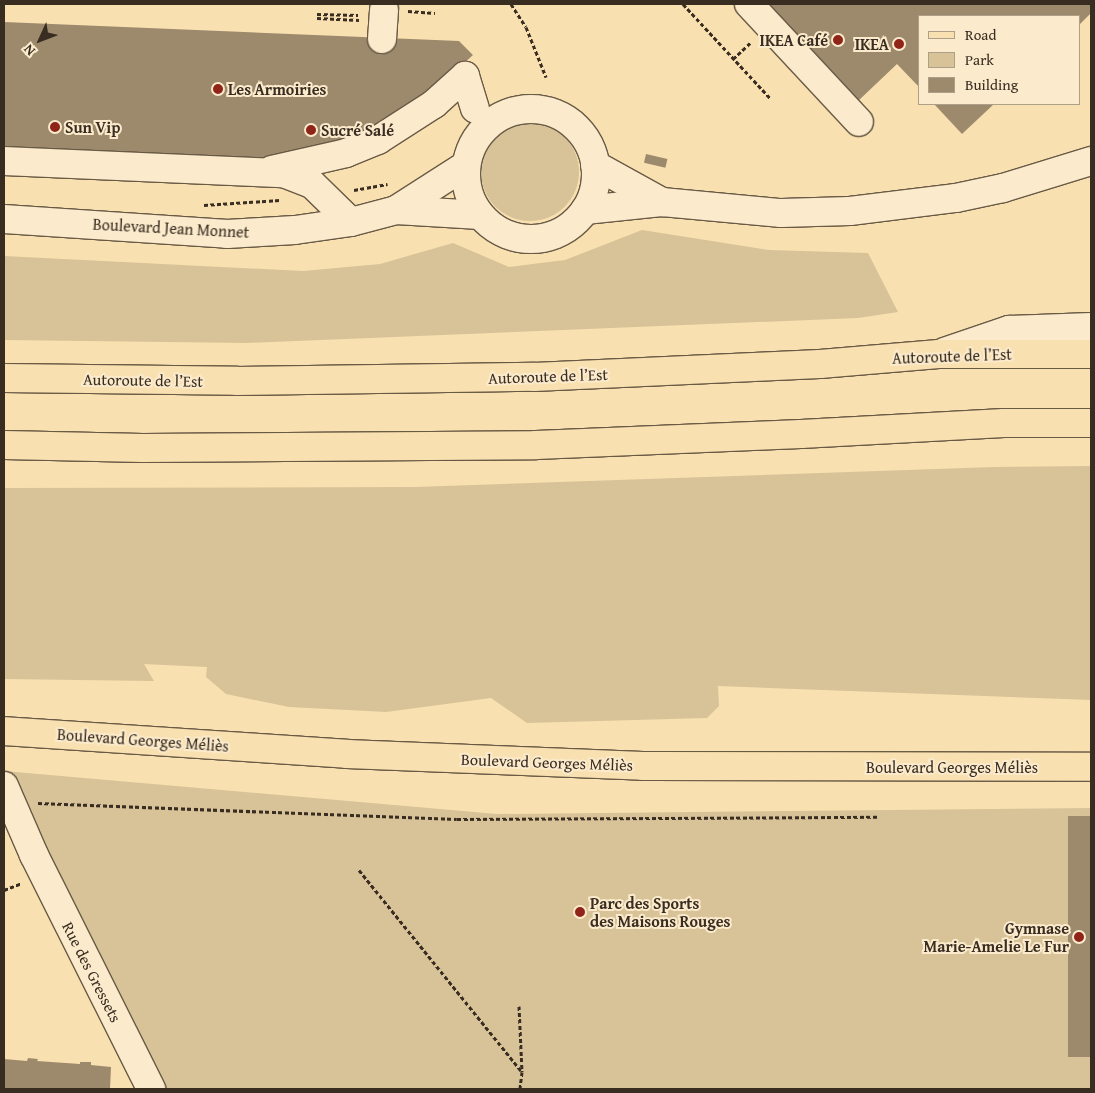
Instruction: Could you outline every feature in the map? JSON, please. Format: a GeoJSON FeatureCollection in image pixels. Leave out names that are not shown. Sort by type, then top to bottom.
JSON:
{"type":"FeatureCollection","features":[{"type":"Feature","properties":{"kind":"main road","name":"Autoroute de l’Est"},"geometry":{"type":"LineString","coordinates":[[4,378],[237,381],[534,377],[820,364],[939,354],[1091,354]]}},
{"type":"Feature","properties":{"kind":"main road"},"geometry":{"type":"LineString","coordinates":[[4,446],[143,448],[536,445],[1004,423],[1091,423]]}},
{"type":"Feature","properties":{"kind":"main road","name":"Boulevard Georges Méliès"},"geometry":{"type":"LineString","coordinates":[[4,731],[347,754],[642,766],[1091,767]]}},
{"type":"Feature","properties":{"kind":"street"},"geometry":{"type":"LineString","coordinates":[[749,4],[859,122]]}},
{"type":"Feature","properties":{"kind":"street"},"geometry":{"type":"LineString","coordinates":[[262,172],[346,153],[378,140],[434,104],[465,76],[475,108]]}},
{"type":"Feature","properties":{"kind":"street"},"geometry":{"type":"LineString","coordinates":[[531,109],[540,109],[560,115],[577,128],[589,145],[596,165],[596,181],[585,210],[572,225],[554,235],[534,239],[514,237],[495,228],[480,215],[471,200],[466,183],[466,165],[473,144],[486,126],[505,114],[531,109]]}},
{"type":"Feature","properties":{"kind":"street"},"geometry":{"type":"LineString","coordinates":[[4,161],[283,173],[312,184],[351,222]]}},
{"type":"Feature","properties":{"kind":"street"},"geometry":{"type":"LineString","coordinates":[[585,210],[662,202],[721,209],[781,213],[850,211],[956,198],[1003,188],[1091,161]]}},
{"type":"Feature","properties":{"kind":"street","name":"Boulevard Jean Monnet"},"geometry":{"type":"LineString","coordinates":[[4,219],[226,234],[295,230],[351,222],[396,210],[466,165]]}},
{"type":"Feature","properties":{"kind":"street"},"geometry":{"type":"LineString","coordinates":[[596,165],[662,202]]}},
{"type":"Feature","properties":{"kind":"street","name":"Boulevard Jean Monnet"},"geometry":{"type":"LineString","coordinates":[[396,210],[480,215]]}},
{"type":"Feature","properties":{"kind":"street"},"geometry":{"type":"LineString","coordinates":[[939,354],[1010,330],[1091,327]]}},
{"type":"Feature","properties":{"kind":"street","name":"Rue des Gressets"},"geometry":{"type":"LineString","coordinates":[[7,794],[34,855],[151,1089]]}},
{"type":"Feature","properties":{"kind":"path"},"geometry":{"type":"LineString","coordinates":[[511,4],[526,27],[546,77]]}},
{"type":"Feature","properties":{"kind":"path"},"geometry":{"type":"LineString","coordinates":[[683,4],[770,98]]}},
{"type":"Feature","properties":{"kind":"path"},"geometry":{"type":"LineString","coordinates":[[317,16],[386,20]]}},
{"type":"Feature","properties":{"kind":"path"},"geometry":{"type":"LineString","coordinates":[[7,794],[457,819],[880,817]]}},
{"type":"Feature","properties":{"kind":"path"},"geometry":{"type":"LineString","coordinates":[[359,870],[522,1072]]}},
{"type":"Feature","properties":{"kind":"path"},"geometry":{"type":"LineString","coordinates":[[519,1006],[522,1072],[520,1089]]}},
{"type":"Feature","properties":{"kind":"green space"},"geometry":{"type":"Polygon","coordinates":[[[530,123],[549,127],[564,138],[575,153],[579,172],[575,191],[564,206],[549,217],[530,221],[511,217],[496,206],[485,191],[481,172],[485,153],[496,138],[511,127],[530,123]]]}},
{"type":"Feature","properties":{"kind":"green space"},"geometry":{"type":"Polygon","coordinates":[[[642,230],[769,250],[868,253],[898,312],[858,318],[246,343],[4,340],[4,256],[303,271],[380,264],[453,243],[509,267],[565,260],[642,230]]]}},
{"type":"Feature","properties":{"kind":"green space"},"geometry":{"type":"Polygon","coordinates":[[[1091,466],[1091,700],[718,686],[719,706],[707,718],[527,723],[491,698],[386,712],[289,707],[226,694],[206,677],[207,667],[144,664],[154,681],[4,679],[4,488],[415,487],[994,467],[1091,466]]]}},
{"type":"Feature","properties":{"kind":"green space","name":"Parc des Sports des Maisons Rouges"},"geometry":{"type":"Polygon","coordinates":[[[4,771],[497,814],[1091,808],[1091,1089],[159,1089],[52,879],[30,879],[4,818],[4,771]]]}},
{"type":"Feature","properties":{"kind":"building"},"geometry":{"type":"Polygon","coordinates":[[[766,4],[1091,4],[1091,13],[1080,24],[1080,15],[918,15],[918,86],[897,64],[857,102],[766,4]]]}},
{"type":"Feature","properties":{"kind":"building","name":"Les Armoiries"},"geometry":{"type":"Polygon","coordinates":[[[4,22],[459,41],[473,55],[450,76],[396,117],[394,113],[378,122],[380,126],[361,137],[279,157],[149,157],[149,153],[131,152],[130,157],[4,153],[4,22]]]}},
{"type":"Feature","properties":{"kind":"building"},"geometry":{"type":"Polygon","coordinates":[[[935,105],[993,105],[962,134],[935,105]]]}},
{"type":"Feature","properties":{"kind":"building"},"geometry":{"type":"Polygon","coordinates":[[[646,154],[667,159],[665,168],[644,163],[646,154]]]}},
{"type":"Feature","properties":{"kind":"building","name":"Gymnase Marie-Amelie Le Fur"},"geometry":{"type":"Polygon","coordinates":[[[1068,816],[1091,816],[1091,1057],[1068,1057],[1068,816]]]}},
{"type":"Feature","properties":{"kind":"building"},"geometry":{"type":"Polygon","coordinates":[[[28,1058],[38,1059],[37,1061],[80,1064],[80,1062],[91,1062],[91,1065],[111,1067],[110,1089],[4,1089],[4,1059],[27,1061],[28,1058]]]}},
{"type":"Feature","properties":{"kind":"place","name":"IKEA Café"},"geometry":{"type":"Point","coordinates":[838,40]}},
{"type":"Feature","properties":{"kind":"place","name":"IKEA"},"geometry":{"type":"Point","coordinates":[899,44]}},
{"type":"Feature","properties":{"kind":"place","name":"Les Armoiries"},"geometry":{"type":"Point","coordinates":[218,89]}},
{"type":"Feature","properties":{"kind":"place","name":"Sun Vip"},"geometry":{"type":"Point","coordinates":[55,127]}},
{"type":"Feature","properties":{"kind":"place","name":"Sucré Salé"},"geometry":{"type":"Point","coordinates":[311,130]}},
{"type":"Feature","properties":{"kind":"place","name":"Parc des Sports des Maisons Rouges"},"geometry":{"type":"Point","coordinates":[580,912]}},
{"type":"Feature","properties":{"kind":"place","name":"Gymnase Marie-Amelie Le Fur"},"geometry":{"type":"Point","coordinates":[1079,937]}}]}
